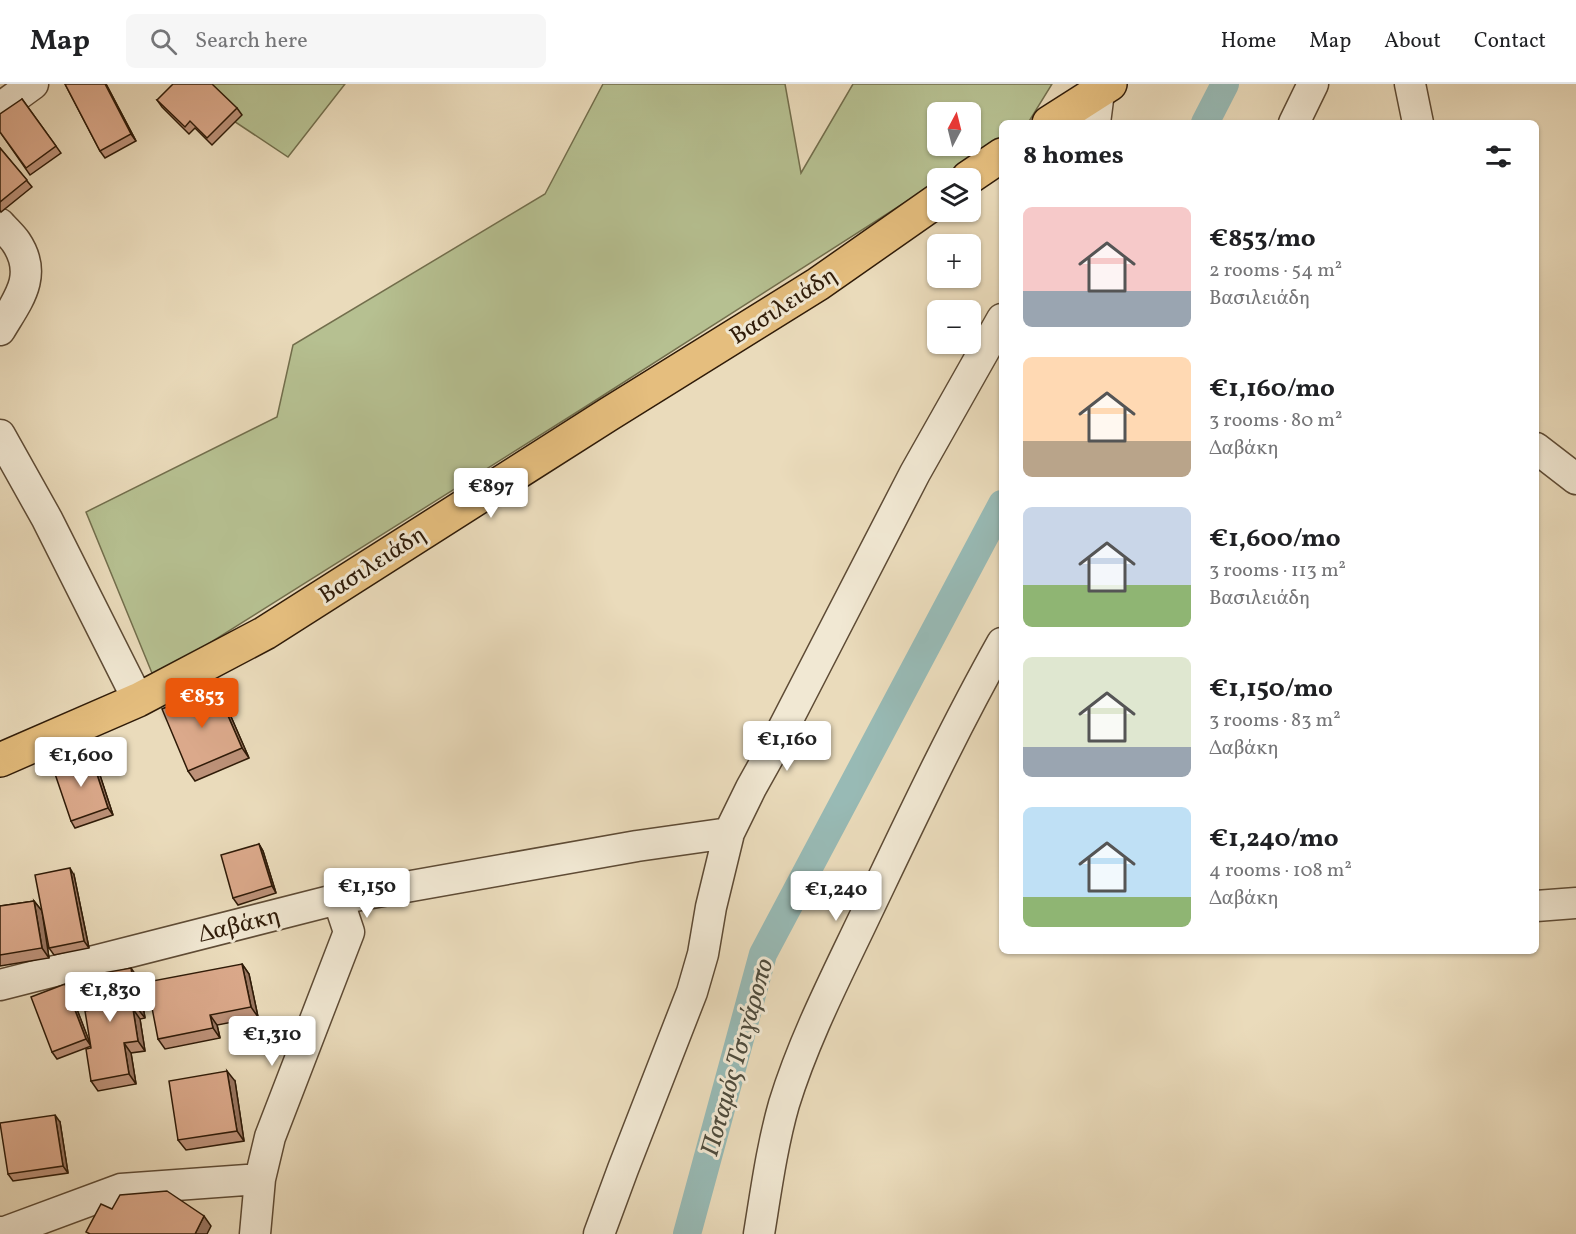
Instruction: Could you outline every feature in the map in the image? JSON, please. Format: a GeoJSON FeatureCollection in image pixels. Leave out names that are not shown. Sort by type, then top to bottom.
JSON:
{"type":"FeatureCollection","features":[{"type":"Feature","properties":{"kind":"main road"},"geometry":{"type":"LineString","coordinates":[[1053,120],[1103,86]]}},
{"type":"Feature","properties":{"kind":"main road"},"geometry":{"type":"LineString","coordinates":[[981,169],[999,157]]}},
{"type":"Feature","properties":{"kind":"main road","name":"Βασιλειάδη"},"geometry":{"type":"LineString","coordinates":[[0,760],[138,700],[265,633],[599,420],[818,284],[927,208]]}},
{"type":"Feature","properties":{"kind":"street"},"geometry":{"type":"LineString","coordinates":[[0,108],[33,84]]}},
{"type":"Feature","properties":{"kind":"street"},"geometry":{"type":"LineString","coordinates":[[1295,120],[1313,84]]}},
{"type":"Feature","properties":{"kind":"street"},"geometry":{"type":"LineString","coordinates":[[1410,84],[1417,120]]}},
{"type":"Feature","properties":{"kind":"street"},"geometry":{"type":"LineString","coordinates":[[1096,120],[1103,86]]}},
{"type":"Feature","properties":{"kind":"street"},"geometry":{"type":"LineString","coordinates":[[0,224],[16,242],[25,260],[27,277],[22,294],[0,330]]}},
{"type":"Feature","properties":{"kind":"street"},"geometry":{"type":"LineString","coordinates":[[599,1234],[692,992],[703,954],[711,907],[729,833],[915,473],[999,324]]}},
{"type":"Feature","properties":{"kind":"street"},"geometry":{"type":"LineString","coordinates":[[0,435],[47,519],[138,700]]}},
{"type":"Feature","properties":{"kind":"street"},"geometry":{"type":"LineString","coordinates":[[1539,450],[1576,479]]}},
{"type":"Feature","properties":{"kind":"street"},"geometry":{"type":"LineString","coordinates":[[759,1234],[777,1134],[798,1061],[885,874],[999,648]]}},
{"type":"Feature","properties":{"kind":"street","name":"Δαβάκη"},"geometry":{"type":"LineString","coordinates":[[0,985],[338,899],[637,846],[729,833]]}},
{"type":"Feature","properties":{"kind":"street"},"geometry":{"type":"LineString","coordinates":[[255,1234],[260,1179],[270,1137],[349,932],[338,899]]}},
{"type":"Feature","properties":{"kind":"street"},"geometry":{"type":"LineString","coordinates":[[1539,906],[1576,903]]}},
{"type":"Feature","properties":{"kind":"street"},"geometry":{"type":"LineString","coordinates":[[0,1232],[121,1189],[260,1179]]}},
{"type":"Feature","properties":{"kind":"green space"},"geometry":{"type":"Polygon","coordinates":[[[178,84],[345,84],[288,157],[178,84]]]}},
{"type":"Feature","properties":{"kind":"green space"},"geometry":{"type":"Polygon","coordinates":[[[603,84],[785,84],[801,173],[853,84],[1052,84],[1030,120],[999,120],[999,143],[981,154],[981,102],[927,102],[927,156],[978,156],[959,168],[927,168],[927,188],[154,678],[86,512],[277,417],[293,345],[545,194],[603,84]]]}},
{"type":"Feature","properties":{"kind":"building"},"geometry":{"type":"Polygon","coordinates":[[[65,84],[105,84],[131,134],[100,151],[65,84]]]}},
{"type":"Feature","properties":{"kind":"building"},"geometry":{"type":"Polygon","coordinates":[[[173,84],[212,84],[237,108],[207,138],[190,121],[185,127],[157,100],[173,84]]]}},
{"type":"Feature","properties":{"kind":"building"},"geometry":{"type":"Polygon","coordinates":[[[22,99],[56,146],[26,168],[0,132],[0,114],[22,99]]]}},
{"type":"Feature","properties":{"kind":"building"},"geometry":{"type":"Polygon","coordinates":[[[0,148],[27,180],[0,202],[0,148]]]}},
{"type":"Feature","properties":{"kind":"building"},"geometry":{"type":"Polygon","coordinates":[[[215,686],[242,748],[188,771],[162,709],[215,686]]]}},
{"type":"Feature","properties":{"kind":"building"},"geometry":{"type":"Polygon","coordinates":[[[91,756],[108,808],[71,821],[53,768],[91,756]]]}},
{"type":"Feature","properties":{"kind":"building"},"geometry":{"type":"Polygon","coordinates":[[[259,844],[272,886],[233,898],[221,855],[259,844]]]}},
{"type":"Feature","properties":{"kind":"building"},"geometry":{"type":"Polygon","coordinates":[[[70,868],[84,941],[49,948],[35,875],[70,868]]]}},
{"type":"Feature","properties":{"kind":"building"},"geometry":{"type":"Polygon","coordinates":[[[34,901],[42,948],[0,955],[0,906],[34,901]]]}},
{"type":"Feature","properties":{"kind":"building"},"geometry":{"type":"Polygon","coordinates":[[[242,964],[251,1007],[210,1015],[213,1028],[158,1039],[147,982],[242,964]]]}},
{"type":"Feature","properties":{"kind":"building"},"geometry":{"type":"Polygon","coordinates":[[[131,968],[137,1008],[133,1009],[138,1041],[124,1043],[129,1074],[91,1081],[86,1049],[91,1048],[85,1011],[91,1010],[86,976],[131,968]]]}},
{"type":"Feature","properties":{"kind":"building"},"geometry":{"type":"Polygon","coordinates":[[[65,984],[86,1039],[52,1052],[31,997],[65,984]]]}},
{"type":"Feature","properties":{"kind":"building"},"geometry":{"type":"Polygon","coordinates":[[[227,1071],[237,1131],[178,1140],[169,1081],[227,1071]]]}},
{"type":"Feature","properties":{"kind":"building"},"geometry":{"type":"Polygon","coordinates":[[[55,1115],[63,1166],[8,1174],[0,1123],[55,1115]]]}},
{"type":"Feature","properties":{"kind":"building"},"geometry":{"type":"Polygon","coordinates":[[[167,1191],[204,1216],[195,1234],[90,1234],[86,1232],[101,1204],[112,1209],[120,1195],[167,1191]]]}},
{"type":"Feature","properties":{"kind":"waterway","name":"Ποταμός Τσιγάροπο"},"geometry":{"type":"LineString","coordinates":[[1207,120],[1225,84]]}},
{"type":"Feature","properties":{"kind":"waterway","name":"Ποταμός Τσιγάροπο"},"geometry":{"type":"LineString","coordinates":[[687,1234],[763,954],[999,510]]}}]}
